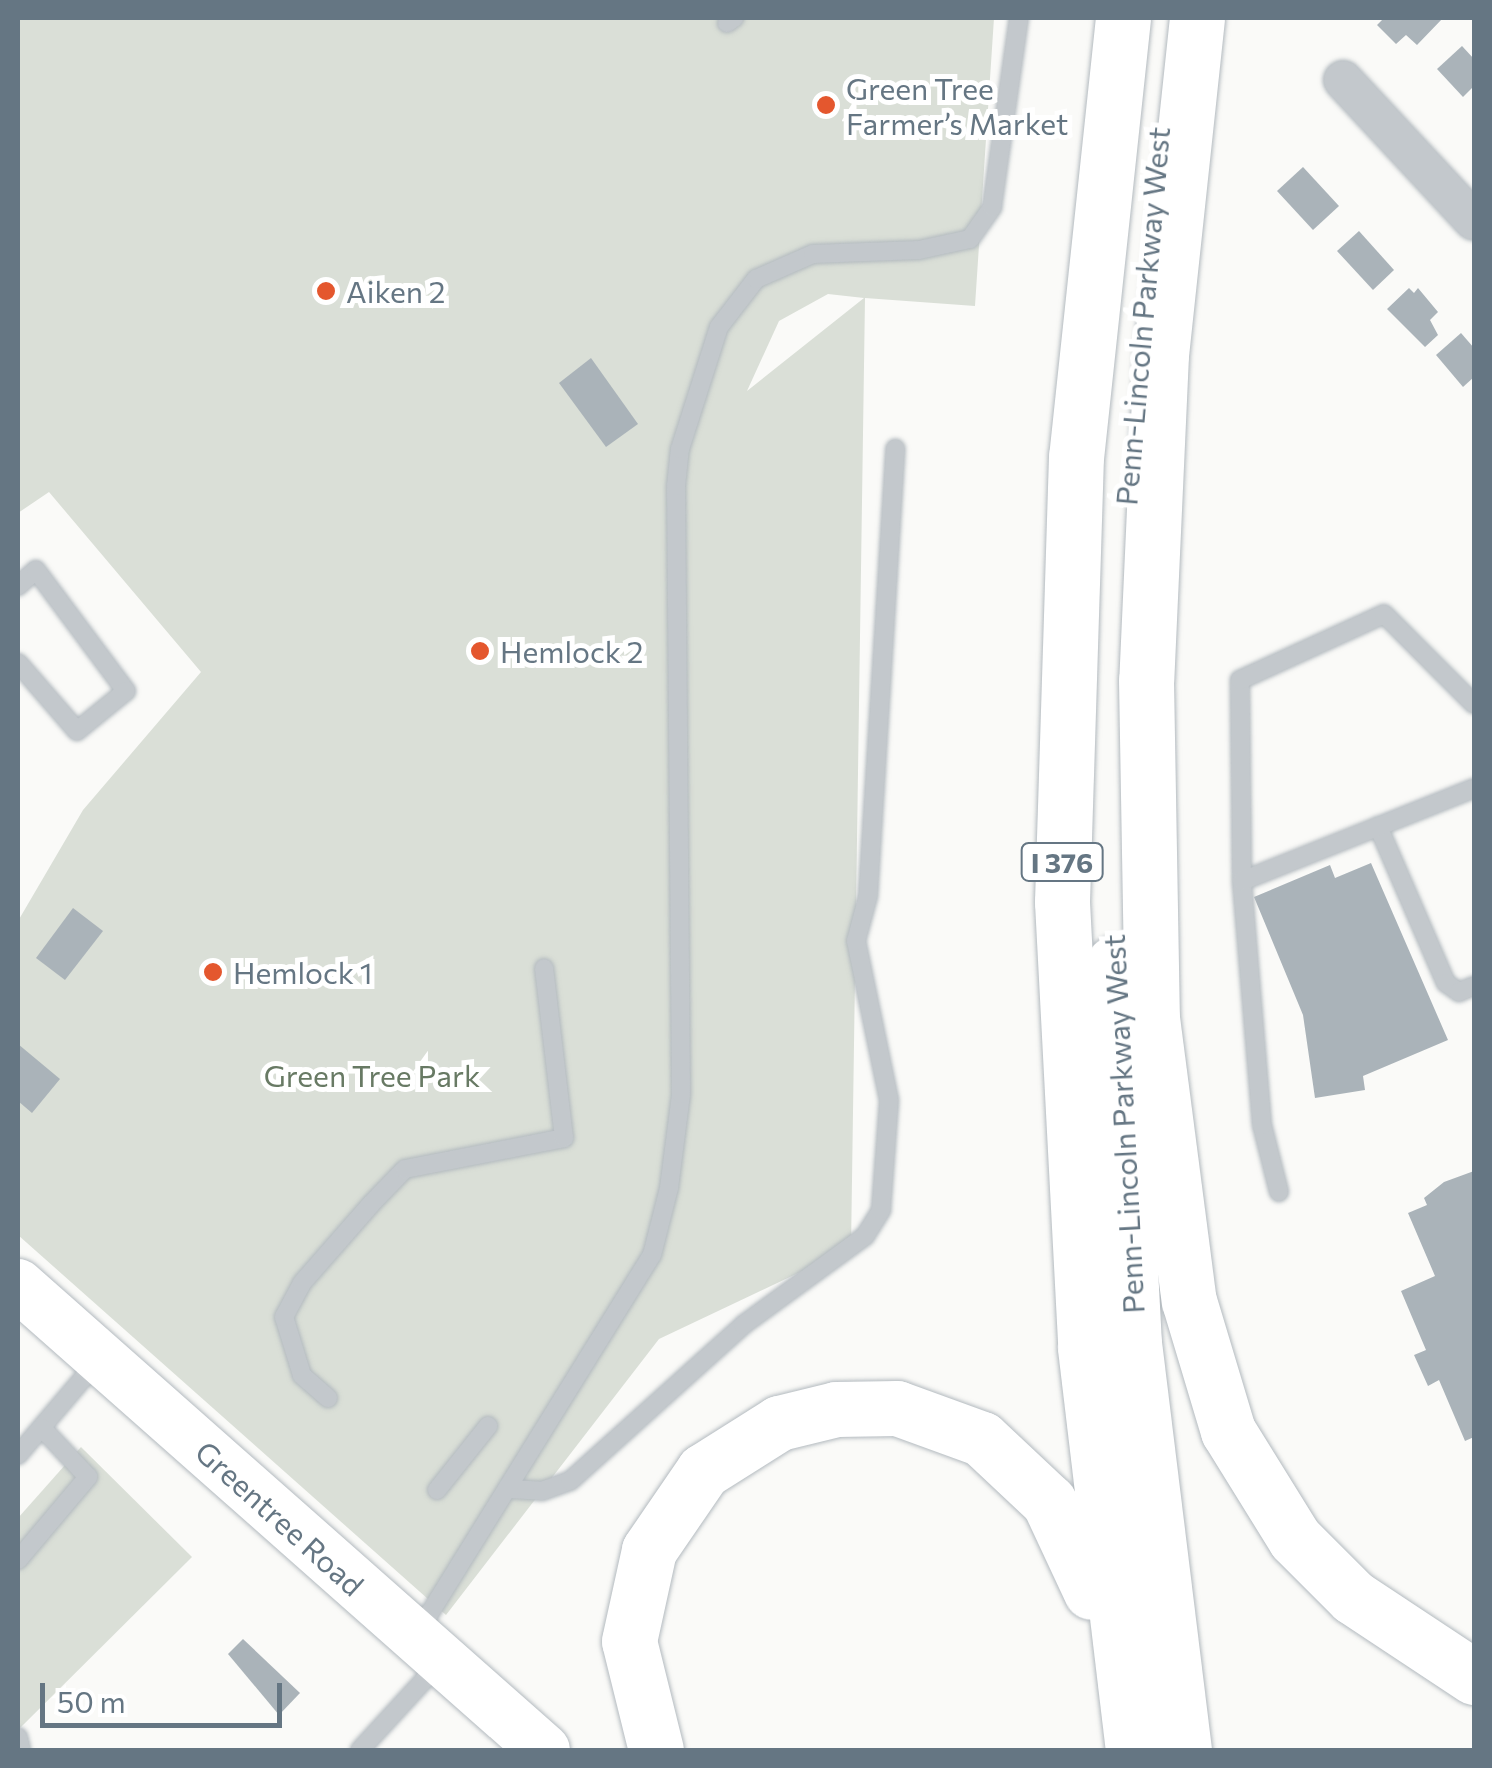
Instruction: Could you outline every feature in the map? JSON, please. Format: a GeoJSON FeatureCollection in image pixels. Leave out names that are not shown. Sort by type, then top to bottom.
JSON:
{"type":"FeatureCollection","features":[{"type":"Feature","properties":{"kind":"highway","name":"Penn-Lincoln Parkway West"},"geometry":{"type":"LineString","coordinates":[[1124,18],[1076,456],[1062,902],[1084,1348],[1130,1728]]}},
{"type":"Feature","properties":{"kind":"highway","name":"Penn-Lincoln Parkway West"},"geometry":{"type":"LineString","coordinates":[[1174,18],[1126,459],[1112,902],[1134,1343],[1184,1750]]}},
{"type":"Feature","properties":{"kind":"highway"},"geometry":{"type":"LineString","coordinates":[[1197,18],[1162,355],[1146,680],[1152,1018],[1189,1301],[1228,1432],[1295,1539],[1353,1597],[1474,1676]]}},
{"type":"Feature","properties":{"kind":"highway"},"geometry":{"type":"LineString","coordinates":[[656,1750],[629,1641],[638,1581],[663,1522],[726,1452],[780,1423],[836,1409],[926,1414],[982,1440],[1029,1478],[1082,1566],[1130,1728]]}},
{"type":"Feature","properties":{"kind":"main road","name":"Greentree Road"},"geometry":{"type":"LineString","coordinates":[[18,1284],[544,1750]]}},
{"type":"Feature","properties":{"kind":"street"},"geometry":{"type":"LineString","coordinates":[[1343,80],[1474,221]]}},
{"type":"Feature","properties":{"kind":"lane"},"geometry":{"type":"LineString","coordinates":[[360,1750],[428,1649],[509,1488],[652,1255],[669,1188],[682,1076],[676,486],[680,449],[719,327],[756,280],[812,254],[918,250],[970,239],[992,207],[1018,18]]}},
{"type":"Feature","properties":{"kind":"lane"},"geometry":{"type":"LineString","coordinates":[[509,1488],[542,1491],[570,1481],[743,1324],[865,1236],[882,1210],[889,1100],[856,941],[868,896],[894,450]]}},
{"type":"Feature","properties":{"kind":"lane"},"geometry":{"type":"LineString","coordinates":[[18,586],[36,570],[126,691],[76,731],[18,663]]}},
{"type":"Feature","properties":{"kind":"lane"},"geometry":{"type":"LineString","coordinates":[[1279,1192],[1262,1125],[1242,881],[1240,680],[1384,614],[1474,704]]}},
{"type":"Feature","properties":{"kind":"lane"},"geometry":{"type":"LineString","coordinates":[[1242,881],[1474,788]]}},
{"type":"Feature","properties":{"kind":"lane"},"geometry":{"type":"LineString","coordinates":[[1378,826],[1446,983],[1459,992],[1474,986]]}},
{"type":"Feature","properties":{"kind":"lane"},"geometry":{"type":"LineString","coordinates":[[328,1398],[302,1375],[284,1317],[302,1283],[372,1203],[405,1169],[564,1138],[544,968]]}},
{"type":"Feature","properties":{"kind":"lane"},"geometry":{"type":"LineString","coordinates":[[18,1455],[100,1358]]}},
{"type":"Feature","properties":{"kind":"lane"},"geometry":{"type":"LineString","coordinates":[[437,1490],[488,1426]]}},
{"type":"Feature","properties":{"kind":"lane"},"geometry":{"type":"LineString","coordinates":[[18,1560],[88,1477],[42,1428]]}},
{"type":"Feature","properties":{"kind":"lane"},"geometry":{"type":"LineString","coordinates":[[18,1737],[20,1750]]}},
{"type":"Feature","properties":{"kind":"green space","name":"Green Tree Park"},"geometry":{"type":"Polygon","coordinates":[[[18,18],[994,18],[975,306],[865,298],[851,1248],[659,1339],[446,1615],[18,1235],[18,921],[83,810],[201,672],[49,492],[18,513],[18,18]],[[828,294],[779,321],[747,391],[864,298],[828,294]]]}},
{"type":"Feature","properties":{"kind":"green space"},"geometry":{"type":"Polygon","coordinates":[[[81,1447],[192,1557],[18,1730],[18,1518],[81,1447]]]}},
{"type":"Feature","properties":{"kind":"building"},"geometry":{"type":"Polygon","coordinates":[[[1384,18],[1443,18],[1417,45],[1406,35],[1396,44],[1377,25],[1384,18]]]}},
{"type":"Feature","properties":{"kind":"building"},"geometry":{"type":"Polygon","coordinates":[[[1462,46],[1474,59],[1474,86],[1463,97],[1437,69],[1462,46]]]}},
{"type":"Feature","properties":{"kind":"building"},"geometry":{"type":"Polygon","coordinates":[[[1303,167],[1339,206],[1313,230],[1277,191],[1303,167]]]}},
{"type":"Feature","properties":{"kind":"building"},"geometry":{"type":"Polygon","coordinates":[[[1359,231],[1394,270],[1373,290],[1337,251],[1359,231]]]}},
{"type":"Feature","properties":{"kind":"building"},"geometry":{"type":"Polygon","coordinates":[[[1409,288],[1414,293],[1418,288],[1438,312],[1430,320],[1438,335],[1425,347],[1387,309],[1409,288]]]}},
{"type":"Feature","properties":{"kind":"building"},"geometry":{"type":"Polygon","coordinates":[[[1461,333],[1474,348],[1474,377],[1463,387],[1436,355],[1461,333]]]}},
{"type":"Feature","properties":{"kind":"building"},"geometry":{"type":"Polygon","coordinates":[[[591,358],[638,424],[606,447],[559,383],[591,358]]]}},
{"type":"Feature","properties":{"kind":"building"},"geometry":{"type":"Polygon","coordinates":[[[1371,863],[1448,1040],[1363,1076],[1365,1090],[1315,1098],[1303,1015],[1254,897],[1330,865],[1335,878],[1371,863]]]}},
{"type":"Feature","properties":{"kind":"building"},"geometry":{"type":"Polygon","coordinates":[[[73,908],[103,931],[65,980],[36,958],[73,908]]]}},
{"type":"Feature","properties":{"kind":"building"},"geometry":{"type":"Polygon","coordinates":[[[18,1044],[60,1079],[32,1113],[18,1101],[18,1044]]]}},
{"type":"Feature","properties":{"kind":"building"},"geometry":{"type":"Polygon","coordinates":[[[1474,1171],[1474,1437],[1465,1441],[1439,1380],[1428,1386],[1414,1355],[1426,1350],[1401,1291],[1435,1276],[1408,1213],[1427,1205],[1424,1198],[1444,1182],[1474,1171]]]}},
{"type":"Feature","properties":{"kind":"building"},"geometry":{"type":"Polygon","coordinates":[[[243,1639],[300,1693],[279,1715],[228,1654],[243,1639]]]}},
{"type":"Feature","properties":{"kind":"place","name":"Green Tree Farmer’s Market"},"geometry":{"type":"Point","coordinates":[826,105]}},
{"type":"Feature","properties":{"kind":"place","name":"Aiken 2"},"geometry":{"type":"Point","coordinates":[326,291]}},
{"type":"Feature","properties":{"kind":"place","name":"Hemlock 2"},"geometry":{"type":"Point","coordinates":[480,651]}},
{"type":"Feature","properties":{"kind":"place","name":"Hemlock 1"},"geometry":{"type":"Point","coordinates":[213,972]}}]}
